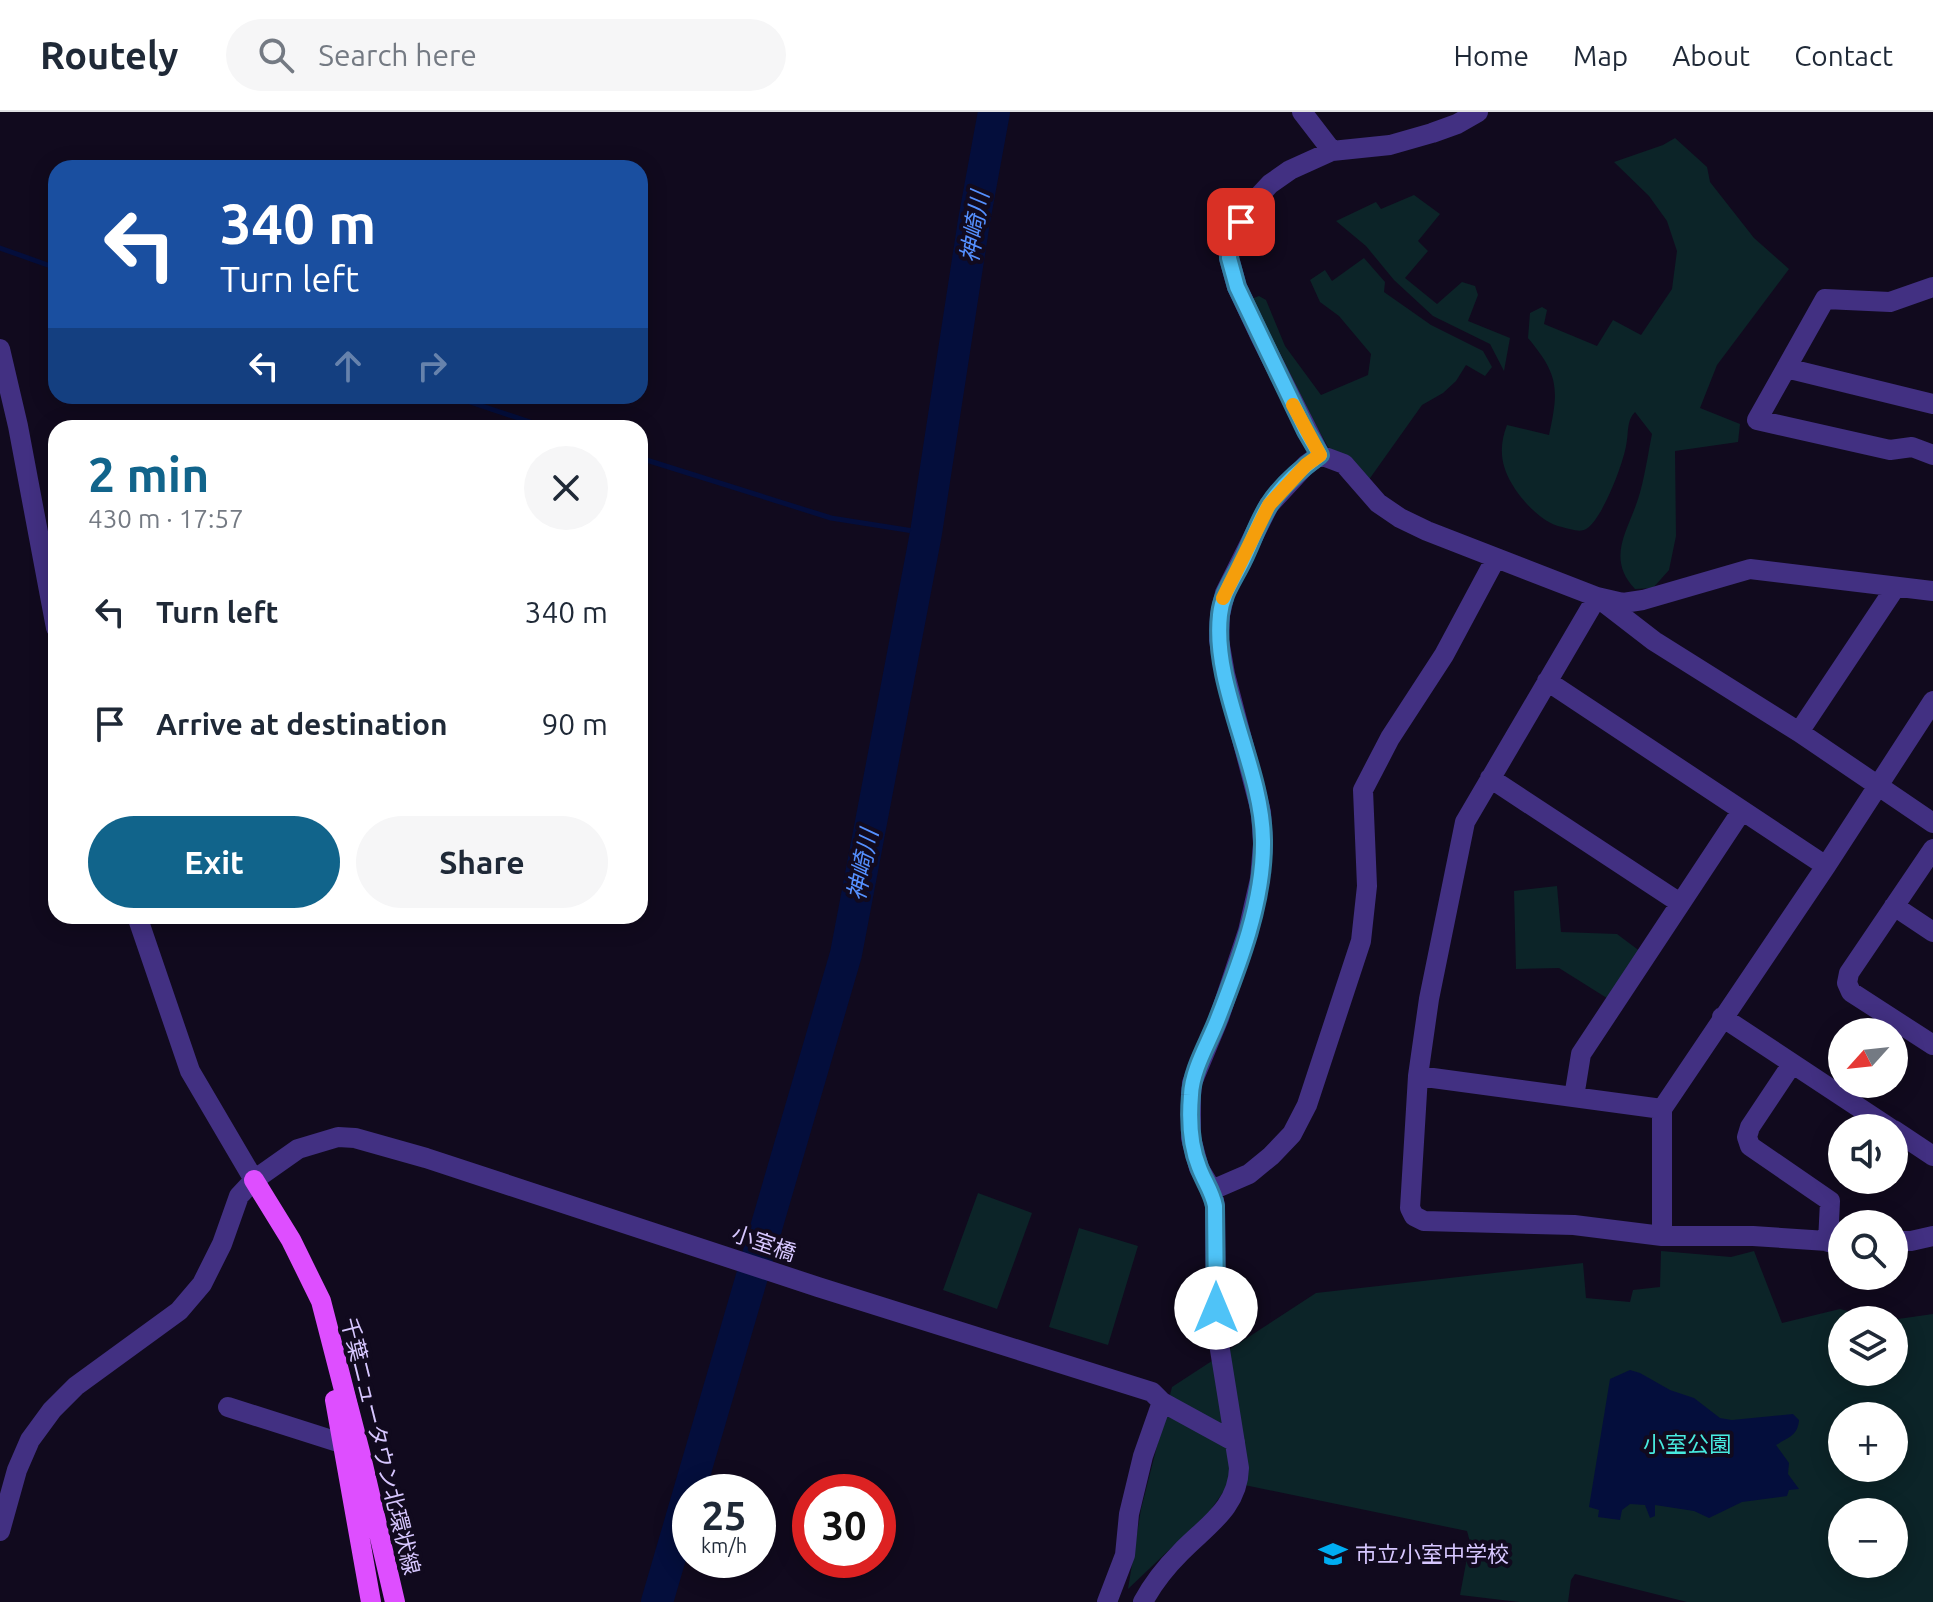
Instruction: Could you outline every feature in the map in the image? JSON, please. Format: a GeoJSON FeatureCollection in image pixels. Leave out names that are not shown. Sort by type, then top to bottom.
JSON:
{"type":"FeatureCollection","features":[{"type":"Feature","properties":{"kind":"main road","name":"千葉ニュータウン北環状線"},"geometry":{"type":"LineString","coordinates":[[254,1180],[291,1240],[321,1301],[395,1602]]}},
{"type":"Feature","properties":{"kind":"main road","name":"千葉ニュータウン北環状線"},"geometry":{"type":"LineString","coordinates":[[321,1301],[341,1443],[371,1602]]}},
{"type":"Feature","properties":{"kind":"street"},"geometry":{"type":"LineString","coordinates":[[1302,112],[1332,151]]}},
{"type":"Feature","properties":{"kind":"street"},"geometry":{"type":"LineString","coordinates":[[1478,112],[1457,124],[1390,145],[1332,151],[1290,170],[1270,184],[1241,222],[1230,243],[1229,258],[1237,287],[1320,455],[1344,464],[1378,503],[1400,518],[1597,597],[1623,603],[1750,569],[1933,591]]}},
{"type":"Feature","properties":{"kind":"street"},"geometry":{"type":"LineString","coordinates":[[1933,287],[1890,302],[1825,299],[1757,420],[1890,450],[1912,447],[1933,455]]}},
{"type":"Feature","properties":{"kind":"street"},"geometry":{"type":"LineString","coordinates":[[0,349],[48,585]]}},
{"type":"Feature","properties":{"kind":"street"},"geometry":{"type":"LineString","coordinates":[[1786,368],[1933,404]]}},
{"type":"Feature","properties":{"kind":"street"},"geometry":{"type":"LineString","coordinates":[[1143,1602],[1179,1553],[1215,1521],[1233,1497],[1239,1477],[1216,1325],[1215,1206],[1212,1190],[1199,1168],[1191,1138],[1192,1083],[1219,1018],[1248,931],[1260,879],[1263,844],[1261,812],[1225,674],[1219,640],[1220,615],[1225,593],[1269,505],[1306,465],[1320,455]]}},
{"type":"Feature","properties":{"kind":"street"},"geometry":{"type":"LineString","coordinates":[[1212,1190],[1249,1174],[1271,1156],[1292,1134],[1307,1105],[1361,941],[1367,886],[1363,790],[1390,738],[1444,655],[1496,558]]}},
{"type":"Feature","properties":{"kind":"street"},"geometry":{"type":"LineString","coordinates":[[1799,732],[1895,588]]}},
{"type":"Feature","properties":{"kind":"street"},"geometry":{"type":"LineString","coordinates":[[1597,597],[1465,822],[1429,999],[1418,1076],[1410,1208],[1414,1216],[1424,1221],[1574,1225],[1662,1236],[1753,1236],[1828,1241]]}},
{"type":"Feature","properties":{"kind":"street"},"geometry":{"type":"LineString","coordinates":[[1597,597],[1654,641],[1799,732],[1933,823]]}},
{"type":"Feature","properties":{"kind":"street"},"geometry":{"type":"LineString","coordinates":[[1547,681],[1826,866]]}},
{"type":"Feature","properties":{"kind":"street"},"geometry":{"type":"LineString","coordinates":[[1662,1236],[1662,1109],[1933,701]]}},
{"type":"Feature","properties":{"kind":"street"},"geometry":{"type":"LineString","coordinates":[[1490,778],[1680,903]]}},
{"type":"Feature","properties":{"kind":"street"},"geometry":{"type":"LineString","coordinates":[[1574,1097],[1581,1054],[1741,812]]}},
{"type":"Feature","properties":{"kind":"street"},"geometry":{"type":"LineString","coordinates":[[1933,849],[1849,973],[1847,983],[1851,992],[1933,1045]]}},
{"type":"Feature","properties":{"kind":"street"},"geometry":{"type":"LineString","coordinates":[[1894,906],[1933,932]]}},
{"type":"Feature","properties":{"kind":"street"},"geometry":{"type":"LineString","coordinates":[[0,1531],[17,1470],[30,1440],[52,1410],[76,1386],[179,1311],[202,1284],[222,1244],[239,1196],[254,1180],[190,1071],[140,924]]}},
{"type":"Feature","properties":{"kind":"street"},"geometry":{"type":"LineString","coordinates":[[1722,1017],[1869,1114]]}},
{"type":"Feature","properties":{"kind":"street"},"geometry":{"type":"LineString","coordinates":[[1792,1064],[1750,1127],[1747,1137],[1750,1146],[1830,1201],[1831,1210]]}},
{"type":"Feature","properties":{"kind":"street"},"geometry":{"type":"LineString","coordinates":[[1418,1076],[1662,1109]]}},
{"type":"Feature","properties":{"kind":"street","name":"小室橋"},"geometry":{"type":"LineString","coordinates":[[254,1180],[298,1149],[338,1137],[355,1138],[426,1158],[818,1287],[1152,1392],[1162,1402],[1232,1427]]}},
{"type":"Feature","properties":{"kind":"street"},"geometry":{"type":"LineString","coordinates":[[1908,1140],[1933,1156]]}},
{"type":"Feature","properties":{"kind":"street"},"geometry":{"type":"LineString","coordinates":[[1908,1241],[1933,1236]]}},
{"type":"Feature","properties":{"kind":"street"},"geometry":{"type":"LineString","coordinates":[[1107,1602],[1125,1555],[1129,1514],[1143,1456],[1162,1402]]}},
{"type":"Feature","properties":{"kind":"street"},"geometry":{"type":"LineString","coordinates":[[228,1407],[341,1443]]}},
{"type":"Feature","properties":{"kind":"green space"},"geometry":{"type":"Polygon","coordinates":[[[1675,138],[1707,167],[1710,182],[1754,238],[1789,269],[1717,365],[1700,408],[1740,424],[1738,442],[1675,451],[1676,536],[1669,570],[1653,588],[1635,589],[1626,577],[1620,554],[1641,488],[1652,434],[1635,412],[1629,423],[1624,454],[1611,491],[1599,515],[1584,530],[1555,525],[1527,504],[1508,477],[1502,448],[1507,425],[1549,435],[1554,383],[1546,362],[1528,338],[1530,313],[1542,307],[1547,310],[1544,324],[1597,346],[1613,320],[1641,335],[1672,289],[1677,251],[1667,221],[1649,196],[1614,162],[1675,138]]]}},
{"type":"Feature","properties":{"kind":"green space"},"geometry":{"type":"Polygon","coordinates":[[[1414,195],[1440,214],[1418,241],[1428,251],[1405,278],[1437,304],[1462,282],[1475,286],[1478,295],[1468,321],[1510,338],[1504,371],[1490,344],[1433,316],[1394,280],[1366,246],[1336,221],[1376,202],[1381,209],[1414,195]]]}},
{"type":"Feature","properties":{"kind":"green space"},"geometry":{"type":"Polygon","coordinates":[[[1364,258],[1385,282],[1384,292],[1431,325],[1483,351],[1492,367],[1485,376],[1466,365],[1456,381],[1443,393],[1422,405],[1368,481],[1354,463],[1328,447],[1246,301],[1259,296],[1266,300],[1285,346],[1321,395],[1368,375],[1371,354],[1339,316],[1320,302],[1310,280],[1325,270],[1332,281],[1364,258]]]}},
{"type":"Feature","properties":{"kind":"green space"},"geometry":{"type":"Polygon","coordinates":[[[1557,886],[1561,932],[1617,934],[1641,952],[1610,1000],[1559,968],[1516,969],[1514,891],[1557,886]]]}},
{"type":"Feature","properties":{"kind":"green space"},"geometry":{"type":"Polygon","coordinates":[[[978,1193],[1032,1213],[997,1309],[943,1290],[978,1193]]]}},
{"type":"Feature","properties":{"kind":"green space"},"geometry":{"type":"Polygon","coordinates":[[[1079,1228],[1138,1246],[1108,1345],[1049,1327],[1079,1228]]]}},
{"type":"Feature","properties":{"kind":"green space","name":"小室公園"},"geometry":{"type":"Polygon","coordinates":[[[1661,1251],[1731,1257],[1754,1251],[1782,1323],[1828,1312],[1828,1386],[1908,1386],[1908,1318],[1933,1314],[1933,1602],[1687,1602],[1575,1574],[1571,1580],[1568,1602],[1519,1602],[1460,1595],[1470,1542],[1467,1531],[1230,1482],[1210,1511],[1128,1589],[1141,1509],[1172,1387],[1316,1293],[1583,1263],[1586,1298],[1630,1302],[1633,1290],[1660,1287],[1661,1251]]]}},
{"type":"Feature","properties":{"kind":"shaded area"},"geometry":{"type":"Polygon","coordinates":[[[1630,1370],[1694,1398],[1720,1418],[1732,1420],[1793,1414],[1799,1420],[1797,1430],[1776,1445],[1789,1463],[1788,1474],[1799,1489],[1789,1490],[1787,1496],[1742,1502],[1709,1518],[1694,1511],[1655,1505],[1655,1516],[1650,1518],[1645,1505],[1630,1504],[1622,1510],[1620,1520],[1598,1517],[1599,1510],[1589,1507],[1610,1379],[1630,1370]]]}},
{"type":"Feature","properties":{"kind":"waterway","name":"神崎川"},"geometry":{"type":"LineString","coordinates":[[657,1602],[846,954],[926,533],[994,112]]}},
{"type":"Feature","properties":{"kind":"waterway"},"geometry":{"type":"LineString","coordinates":[[0,248],[48,265]]}},
{"type":"Feature","properties":{"kind":"waterway"},"geometry":{"type":"LineString","coordinates":[[476,404],[524,420]]}},
{"type":"Feature","properties":{"kind":"waterway"},"geometry":{"type":"LineString","coordinates":[[648,461],[831,518],[926,533]]}},
{"type":"Feature","properties":{"kind":"slow traffic"},"geometry":{"type":"LineString","coordinates":[[1223,598],[1269,505],[1306,465],[1320,455],[1293,405]]}},
{"type":"Feature","properties":{"kind":"place","name":"市立小室中学校"},"geometry":{"type":"Point","coordinates":[1333,1554]}},
{"type":"Feature","properties":{"kind":"route"},"geometry":{"type":"LineString","coordinates":[[1216,1308],[1215,1206],[1212,1190],[1199,1168],[1191,1138],[1192,1083],[1219,1018],[1248,931],[1260,879],[1263,844],[1261,812],[1225,674],[1219,640],[1220,615],[1225,593],[1269,505],[1306,465],[1320,455],[1237,287],[1229,258],[1230,243],[1241,222]]}}]}
